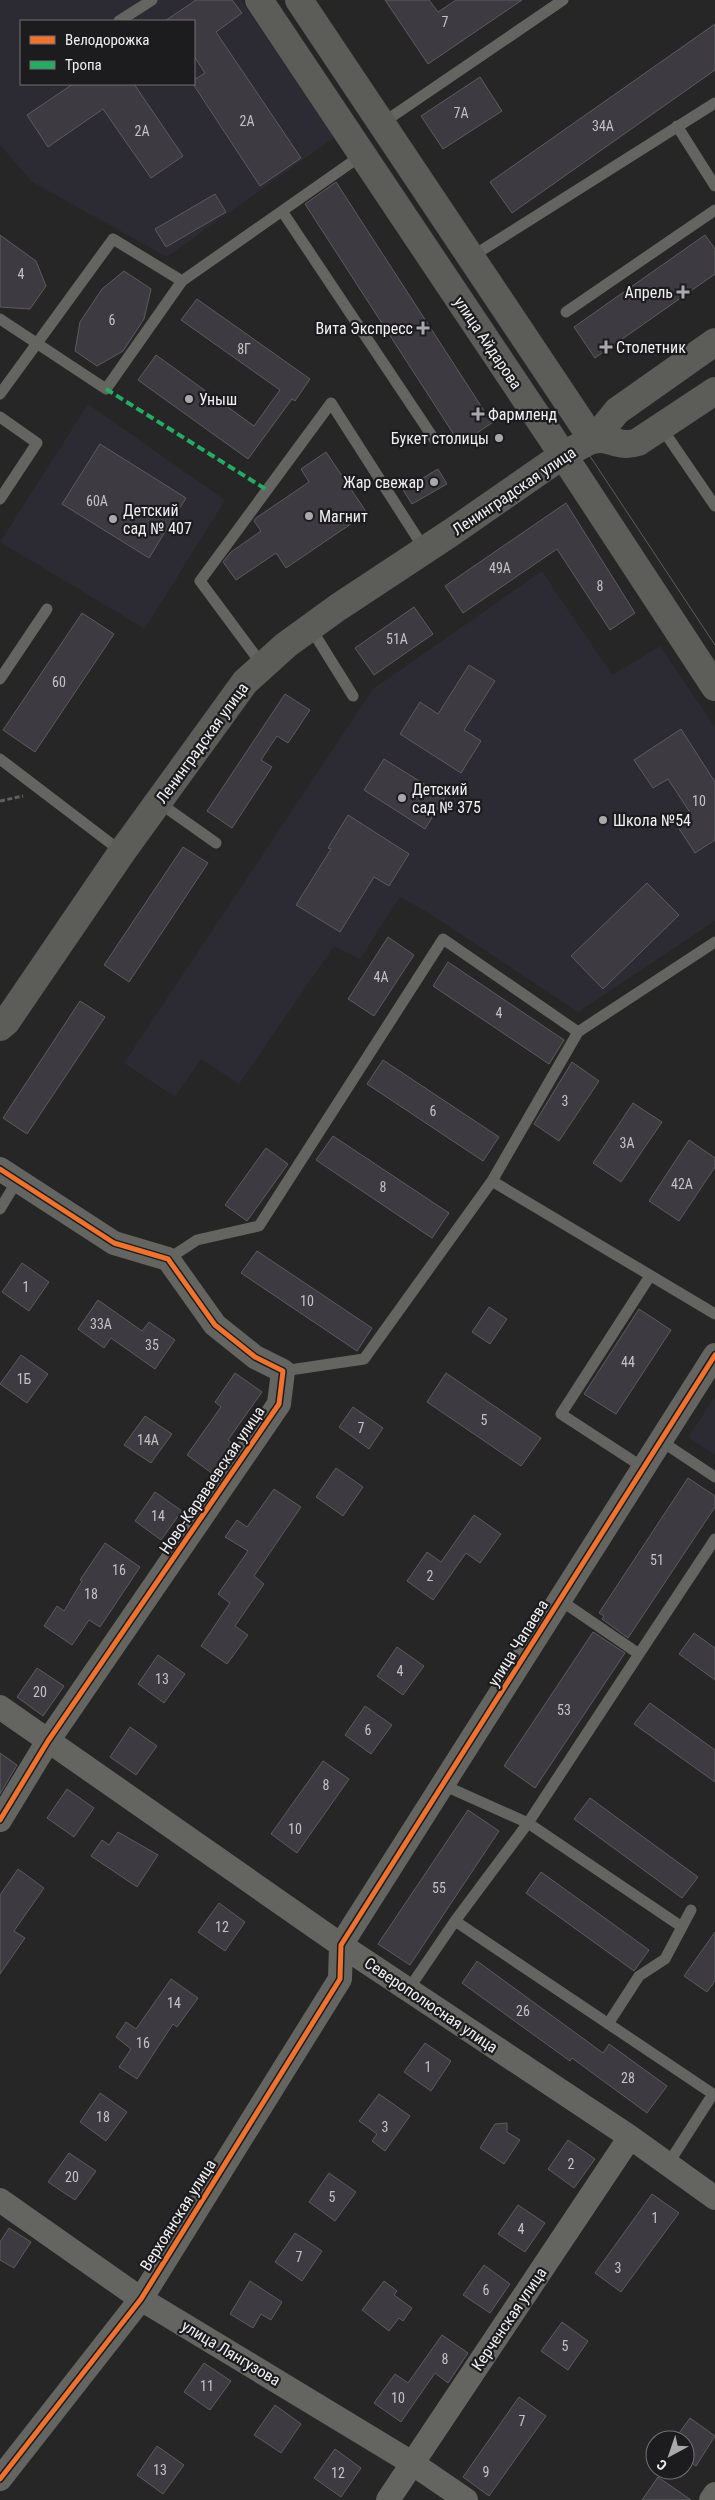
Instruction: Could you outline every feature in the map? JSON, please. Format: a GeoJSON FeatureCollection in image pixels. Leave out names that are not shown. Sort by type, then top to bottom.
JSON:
{"type":"FeatureCollection","features":[{"type":"Feature","properties":{"kind":"main road","name":"улица Айдарова"},"geometry":{"type":"LineString","coordinates":[[259,0],[563,455]]}},
{"type":"Feature","properties":{"kind":"main road","name":"улица Айдарова"},"geometry":{"type":"LineString","coordinates":[[299,0],[593,440]]}},
{"type":"Feature","properties":{"kind":"main road","name":"Ленинградская улица"},"geometry":{"type":"LineString","coordinates":[[593,440],[600,434],[607,421],[617,411],[715,342]]}},
{"type":"Feature","properties":{"kind":"main road","name":"Ленинградская улица"},"geometry":{"type":"LineString","coordinates":[[0,1027],[6,1022],[122,852],[245,682],[310,627],[563,455],[593,440],[602,438],[619,444],[631,444],[661,427],[715,391]]}},
{"type":"Feature","properties":{"kind":"street","name":"улица Айдарова"},"geometry":{"type":"LineString","coordinates":[[563,455],[715,687]]}},
{"type":"Feature","properties":{"kind":"street"},"geometry":{"type":"LineString","coordinates":[[8,1175],[114,1243],[168,1259],[215,1325],[254,1357],[283,1371]]}},
{"type":"Feature","properties":{"kind":"street","name":"улица Чапаева"},"geometry":{"type":"LineString","coordinates":[[341,1945],[715,1355]]}},
{"type":"Feature","properties":{"kind":"street","name":"Ново-Караваевская улица"},"geometry":{"type":"LineString","coordinates":[[0,1820],[48,1741],[279,1404],[283,1371]]}},
{"type":"Feature","properties":{"kind":"street","name":"Северополюсная улица"},"geometry":{"type":"LineString","coordinates":[[0,1707],[341,1945],[630,2137],[715,2198]]}},
{"type":"Feature","properties":{"kind":"street","name":"Верхоянская улица"},"geometry":{"type":"LineString","coordinates":[[0,2479],[141,2299],[340,1978],[341,1945]]}},
{"type":"Feature","properties":{"kind":"street","name":"Керченская улица"},"geometry":{"type":"LineString","coordinates":[[388,2500],[630,2137]]}},
{"type":"Feature","properties":{"kind":"street","name":"улица Лянгузова"},"geometry":{"type":"LineString","coordinates":[[0,2200],[141,2299],[412,2463],[466,2500]]}},
{"type":"Feature","properties":{"kind":"street"},"geometry":{"type":"LineString","coordinates":[[711,2500],[715,2494]]}},
{"type":"Feature","properties":{"kind":"lane"},"geometry":{"type":"LineString","coordinates":[[121,20],[152,0]]}},
{"type":"Feature","properties":{"kind":"lane"},"geometry":{"type":"LineString","coordinates":[[381,124],[563,0]]}},
{"type":"Feature","properties":{"kind":"lane"},"geometry":{"type":"LineString","coordinates":[[470,258],[715,103]]}},
{"type":"Feature","properties":{"kind":"lane"},"geometry":{"type":"LineString","coordinates":[[677,126],[715,186]]}},
{"type":"Feature","properties":{"kind":"lane"},"geometry":{"type":"LineString","coordinates":[[0,319],[106,389],[182,281],[362,155]]}},
{"type":"Feature","properties":{"kind":"lane"},"geometry":{"type":"LineString","coordinates":[[282,210],[434,439]]}},
{"type":"Feature","properties":{"kind":"lane"},"geometry":{"type":"LineString","coordinates":[[566,312],[715,210]]}},
{"type":"Feature","properties":{"kind":"lane"},"geometry":{"type":"LineString","coordinates":[[0,394],[113,239],[182,281]]}},
{"type":"Feature","properties":{"kind":"lane"},"geometry":{"type":"LineString","coordinates":[[263,666],[200,581],[330,403],[425,550]]}},
{"type":"Feature","properties":{"kind":"lane"},"geometry":{"type":"LineString","coordinates":[[0,417],[38,443],[0,499]]}},
{"type":"Feature","properties":{"kind":"lane"},"geometry":{"type":"LineString","coordinates":[[661,427],[715,506]]}},
{"type":"Feature","properties":{"kind":"lane"},"geometry":{"type":"LineString","coordinates":[[0,679],[47,609]]}},
{"type":"Feature","properties":{"kind":"lane"},"geometry":{"type":"LineString","coordinates":[[310,627],[353,696]]}},
{"type":"Feature","properties":{"kind":"lane"},"geometry":{"type":"LineString","coordinates":[[0,759],[122,852]]}},
{"type":"Feature","properties":{"kind":"lane"},"geometry":{"type":"LineString","coordinates":[[158,802],[216,843]]}},
{"type":"Feature","properties":{"kind":"lane"},"geometry":{"type":"LineString","coordinates":[[168,1259],[197,1240],[259,1226],[443,939],[578,1032]]}},
{"type":"Feature","properties":{"kind":"lane"},"geometry":{"type":"LineString","coordinates":[[283,1371],[364,1360],[492,1181],[578,1032],[715,942]]}},
{"type":"Feature","properties":{"kind":"lane"},"geometry":{"type":"LineString","coordinates":[[0,1209],[8,1175]]}},
{"type":"Feature","properties":{"kind":"lane"},"geometry":{"type":"LineString","coordinates":[[492,1181],[715,1314]]}},
{"type":"Feature","properties":{"kind":"lane"},"geometry":{"type":"LineString","coordinates":[[644,1468],[561,1414],[650,1276]]}},
{"type":"Feature","properties":{"kind":"lane"},"geometry":{"type":"LineString","coordinates":[[661,1441],[715,1478]]}},
{"type":"Feature","properties":{"kind":"lane"},"geometry":{"type":"LineString","coordinates":[[408,1990],[455,1921],[528,1824],[715,1540]]}},
{"type":"Feature","properties":{"kind":"lane"},"geometry":{"type":"LineString","coordinates":[[560,1600],[639,1654]]}},
{"type":"Feature","properties":{"kind":"lane"},"geometry":{"type":"LineString","coordinates":[[443,1785],[528,1824],[682,1927]]}},
{"type":"Feature","properties":{"kind":"lane"},"geometry":{"type":"LineString","coordinates":[[608,2024],[639,1976],[665,1959],[691,1910]]}},
{"type":"Feature","properties":{"kind":"lane"},"geometry":{"type":"LineString","coordinates":[[455,1921],[713,2094],[668,2164]]}},
{"type":"Feature","properties":{"kind":"path"},"geometry":{"type":"LineString","coordinates":[[0,801],[40,790]]}},
{"type":"Feature","properties":{"kind":"shaded area"},"geometry":{"type":"Polygon","coordinates":[[[0,0],[241,0],[335,137],[167,257],[32,182],[0,145],[0,0]]]}},
{"type":"Feature","properties":{"kind":"shaded area","name":"Детский сад № 407"},"geometry":{"type":"Polygon","coordinates":[[[88,404],[225,500],[145,629],[0,542],[88,404]]]}},
{"type":"Feature","properties":{"kind":"shaded area"},"geometry":{"type":"Polygon","coordinates":[[[542,571],[612,675],[660,646],[715,727],[715,921],[578,1012],[427,912],[400,897],[360,959],[334,946],[239,1084],[201,1059],[175,1097],[124,1063],[373,689],[542,571]]]}},
{"type":"Feature","properties":{"kind":"shaded area"},"geometry":{"type":"Polygon","coordinates":[[[715,1397],[715,1455],[688,1437],[715,1397]]]}},
{"type":"Feature","properties":{"kind":"building"},"geometry":{"type":"Polygon","coordinates":[[[196,0],[232,0],[242,13],[216,32],[301,158],[260,186],[194,85],[195,79],[205,73],[195,58],[195,20],[166,20],[196,0]]]}},
{"type":"Feature","properties":{"kind":"building"},"geometry":{"type":"Polygon","coordinates":[[[385,0],[429,0],[438,12],[456,0],[522,0],[428,64],[385,0]]]}},
{"type":"Feature","properties":{"kind":"building"},"geometry":{"type":"Polygon","coordinates":[[[715,24],[715,70],[512,213],[490,182],[715,24]]]}},
{"type":"Feature","properties":{"kind":"building"},"geometry":{"type":"Polygon","coordinates":[[[480,77],[502,111],[443,149],[421,116],[480,77]]]}},
{"type":"Feature","properties":{"kind":"building"},"geometry":{"type":"Polygon","coordinates":[[[72,85],[135,85],[183,156],[151,178],[103,109],[48,147],[27,115],[72,85]]]}},
{"type":"Feature","properties":{"kind":"building"},"geometry":{"type":"Polygon","coordinates":[[[336,182],[492,423],[460,444],[305,204],[336,182]]]}},
{"type":"Feature","properties":{"kind":"building"},"geometry":{"type":"Polygon","coordinates":[[[215,194],[226,212],[166,247],[155,229],[215,194]]]}},
{"type":"Feature","properties":{"kind":"building"},"geometry":{"type":"Polygon","coordinates":[[[0,235],[36,261],[46,286],[30,309],[0,307],[0,235]]]}},
{"type":"Feature","properties":{"kind":"building"},"geometry":{"type":"Polygon","coordinates":[[[705,235],[715,249],[715,274],[595,358],[574,327],[705,235]]]}},
{"type":"Feature","properties":{"kind":"building"},"geometry":{"type":"Polygon","coordinates":[[[124,271],[151,289],[144,319],[123,351],[97,366],[75,351],[80,322],[102,289],[124,271]]]}},
{"type":"Feature","properties":{"kind":"building"},"geometry":{"type":"Polygon","coordinates":[[[197,299],[310,379],[295,401],[292,399],[248,459],[138,380],[156,355],[254,426],[280,390],[181,320],[197,299]]]}},
{"type":"Feature","properties":{"kind":"building"},"geometry":{"type":"Polygon","coordinates":[[[100,444],[186,498],[149,558],[62,504],[100,444]]]}},
{"type":"Feature","properties":{"kind":"building"},"geometry":{"type":"Polygon","coordinates":[[[326,452],[367,513],[286,568],[276,553],[236,580],[223,562],[231,552],[261,531],[254,521],[256,518],[309,482],[301,469],[326,452]]]}},
{"type":"Feature","properties":{"kind":"building"},"geometry":{"type":"Polygon","coordinates":[[[438,469],[447,484],[412,504],[403,490],[438,469]]]}},
{"type":"Feature","properties":{"kind":"building"},"geometry":{"type":"Polygon","coordinates":[[[566,503],[635,613],[610,630],[557,549],[463,613],[445,586],[566,503]]]}},
{"type":"Feature","properties":{"kind":"building"},"geometry":{"type":"Polygon","coordinates":[[[414,607],[433,634],[374,675],[355,648],[414,607]]]}},
{"type":"Feature","properties":{"kind":"building"},"geometry":{"type":"Polygon","coordinates":[[[82,613],[114,634],[35,752],[3,730],[82,613]]]}},
{"type":"Feature","properties":{"kind":"building"},"geometry":{"type":"Polygon","coordinates":[[[469,665],[495,681],[464,730],[481,741],[461,773],[400,734],[420,702],[438,714],[469,665]]]}},
{"type":"Feature","properties":{"kind":"building"},"geometry":{"type":"Polygon","coordinates":[[[285,694],[310,710],[288,743],[277,736],[261,760],[272,767],[232,828],[207,811],[285,694]]]}},
{"type":"Feature","properties":{"kind":"building"},"geometry":{"type":"Polygon","coordinates":[[[681,729],[715,782],[715,840],[695,853],[676,824],[691,814],[668,779],[653,788],[634,760],[681,729]]]}},
{"type":"Feature","properties":{"kind":"building"},"geometry":{"type":"Polygon","coordinates":[[[384,759],[445,797],[425,829],[364,790],[384,759]]]}},
{"type":"Feature","properties":{"kind":"building"},"geometry":{"type":"Polygon","coordinates":[[[348,815],[409,854],[389,886],[374,877],[340,932],[296,905],[331,849],[328,848],[348,815]]]}},
{"type":"Feature","properties":{"kind":"building"},"geometry":{"type":"Polygon","coordinates":[[[183,847],[208,863],[129,982],[104,965],[183,847]]]}},
{"type":"Feature","properties":{"kind":"building"},"geometry":{"type":"Polygon","coordinates":[[[647,883],[679,915],[603,989],[571,956],[647,883]]]}},
{"type":"Feature","properties":{"kind":"building"},"geometry":{"type":"Polygon","coordinates":[[[388,937],[414,955],[374,1016],[348,999],[388,937]]]}},
{"type":"Feature","properties":{"kind":"building"},"geometry":{"type":"Polygon","coordinates":[[[448,962],[564,1040],[549,1064],[433,986],[448,962]]]}},
{"type":"Feature","properties":{"kind":"building"},"geometry":{"type":"Polygon","coordinates":[[[80,1001],[105,1017],[27,1134],[3,1118],[80,1001]]]}},
{"type":"Feature","properties":{"kind":"building"},"geometry":{"type":"Polygon","coordinates":[[[383,1060],[499,1137],[483,1161],[367,1084],[383,1060]]]}},
{"type":"Feature","properties":{"kind":"building"},"geometry":{"type":"Polygon","coordinates":[[[572,1062],[599,1081],[559,1141],[534,1124],[572,1062]]]}},
{"type":"Feature","properties":{"kind":"building"},"geometry":{"type":"Polygon","coordinates":[[[633,1103],[662,1122],[621,1182],[593,1163],[633,1103]]]}},
{"type":"Feature","properties":{"kind":"building"},"geometry":{"type":"Polygon","coordinates":[[[333,1136],[449,1213],[432,1238],[316,1160],[333,1136]]]}},
{"type":"Feature","properties":{"kind":"building"},"geometry":{"type":"Polygon","coordinates":[[[689,1140],[715,1158],[715,1167],[679,1221],[649,1201],[689,1140]]]}},
{"type":"Feature","properties":{"kind":"building"},"geometry":{"type":"Polygon","coordinates":[[[266,1148],[288,1164],[247,1221],[225,1205],[266,1148]]]}},
{"type":"Feature","properties":{"kind":"building"},"geometry":{"type":"Polygon","coordinates":[[[257,1251],[372,1328],[357,1351],[241,1273],[257,1251]]]}},
{"type":"Feature","properties":{"kind":"building"},"geometry":{"type":"Polygon","coordinates":[[[22,1263],[49,1282],[29,1311],[2,1292],[22,1263]]]}},
{"type":"Feature","properties":{"kind":"building"},"geometry":{"type":"Polygon","coordinates":[[[98,1300],[142,1331],[149,1322],[175,1340],[155,1369],[111,1338],[104,1348],[78,1329],[98,1300]]]}},
{"type":"Feature","properties":{"kind":"building"},"geometry":{"type":"Polygon","coordinates":[[[489,1307],[507,1319],[490,1344],[472,1332],[489,1307]]]}},
{"type":"Feature","properties":{"kind":"building"},"geometry":{"type":"Polygon","coordinates":[[[639,1309],[671,1330],[616,1414],[584,1394],[639,1309]]]}},
{"type":"Feature","properties":{"kind":"building"},"geometry":{"type":"Polygon","coordinates":[[[21,1355],[48,1374],[27,1403],[0,1384],[21,1355]]]}},
{"type":"Feature","properties":{"kind":"building"},"geometry":{"type":"Polygon","coordinates":[[[235,1373],[262,1392],[228,1440],[234,1445],[213,1474],[187,1455],[221,1407],[215,1402],[235,1373]]]}},
{"type":"Feature","properties":{"kind":"building"},"geometry":{"type":"Polygon","coordinates":[[[446,1373],[541,1438],[521,1466],[427,1402],[446,1373]]]}},
{"type":"Feature","properties":{"kind":"building"},"geometry":{"type":"Polygon","coordinates":[[[353,1407],[383,1428],[369,1449],[339,1427],[353,1407]]]}},
{"type":"Feature","properties":{"kind":"building"},"geometry":{"type":"Polygon","coordinates":[[[145,1416],[172,1434],[151,1463],[124,1445],[145,1416]]]}},
{"type":"Feature","properties":{"kind":"building"},"geometry":{"type":"Polygon","coordinates":[[[336,1468],[363,1487],[343,1516],[316,1497],[336,1468]]]}},
{"type":"Feature","properties":{"kind":"building"},"geometry":{"type":"Polygon","coordinates":[[[688,1478],[715,1496],[715,1507],[628,1638],[602,1619],[604,1616],[599,1613],[688,1478]]]}},
{"type":"Feature","properties":{"kind":"building"},"geometry":{"type":"Polygon","coordinates":[[[274,1489],[301,1507],[254,1576],[264,1584],[235,1626],[248,1635],[227,1664],[201,1646],[230,1603],[218,1594],[248,1551],[225,1537],[237,1520],[247,1527],[274,1489]]]}},
{"type":"Feature","properties":{"kind":"building"},"geometry":{"type":"Polygon","coordinates":[[[155,1492],[182,1511],[161,1540],[135,1521],[155,1492]]]}},
{"type":"Feature","properties":{"kind":"building"},"geometry":{"type":"Polygon","coordinates":[[[474,1515],[501,1534],[480,1563],[466,1553],[433,1600],[407,1581],[427,1552],[441,1562],[474,1515]]]}},
{"type":"Feature","properties":{"kind":"building"},"geometry":{"type":"Polygon","coordinates":[[[105,1543],[140,1567],[100,1627],[89,1620],[72,1645],[44,1626],[57,1606],[64,1611],[82,1581],[80,1580],[105,1543]]]}},
{"type":"Feature","properties":{"kind":"building"},"geometry":{"type":"Polygon","coordinates":[[[593,1632],[625,1653],[535,1788],[504,1766],[593,1632]]]}},
{"type":"Feature","properties":{"kind":"building"},"geometry":{"type":"Polygon","coordinates":[[[694,1633],[715,1648],[715,1680],[679,1654],[694,1633]]]}},
{"type":"Feature","properties":{"kind":"building"},"geometry":{"type":"Polygon","coordinates":[[[397,1647],[424,1666],[403,1695],[377,1676],[397,1647]]]}},
{"type":"Feature","properties":{"kind":"building"},"geometry":{"type":"Polygon","coordinates":[[[158,1655],[185,1674],[164,1703],[138,1684],[158,1655]]]}},
{"type":"Feature","properties":{"kind":"building"},"geometry":{"type":"Polygon","coordinates":[[[37,1668],[64,1686],[43,1716],[17,1697],[37,1668]]]}},
{"type":"Feature","properties":{"kind":"building"},"geometry":{"type":"Polygon","coordinates":[[[650,1703],[715,1750],[715,1782],[634,1724],[650,1703]]]}},
{"type":"Feature","properties":{"kind":"building"},"geometry":{"type":"Polygon","coordinates":[[[365,1706],[392,1725],[371,1754],[345,1735],[365,1706]]]}},
{"type":"Feature","properties":{"kind":"building"},"geometry":{"type":"Polygon","coordinates":[[[130,1727],[157,1746],[136,1775],[110,1757],[130,1727]]]}},
{"type":"Feature","properties":{"kind":"building"},"geometry":{"type":"Polygon","coordinates":[[[0,1753],[17,1765],[0,1794],[0,1753]]]}},
{"type":"Feature","properties":{"kind":"building"},"geometry":{"type":"Polygon","coordinates":[[[323,1761],[349,1779],[297,1853],[271,1834],[323,1761]]]}},
{"type":"Feature","properties":{"kind":"building"},"geometry":{"type":"Polygon","coordinates":[[[67,1789],[94,1808],[74,1837],[47,1818],[67,1789]]]}},
{"type":"Feature","properties":{"kind":"building"},"geometry":{"type":"Polygon","coordinates":[[[590,1798],[698,1877],[682,1898],[574,1819],[590,1798]]]}},
{"type":"Feature","properties":{"kind":"building"},"geometry":{"type":"Polygon","coordinates":[[[468,1810],[499,1831],[410,1965],[378,1944],[468,1810]]]}},
{"type":"Feature","properties":{"kind":"building"},"geometry":{"type":"Polygon","coordinates":[[[118,1832],[158,1855],[137,1887],[91,1856],[102,1840],[109,1845],[118,1832]]]}},
{"type":"Feature","properties":{"kind":"building"},"geometry":{"type":"Polygon","coordinates":[[[18,1869],[44,1888],[14,1931],[25,1938],[0,1974],[0,1895],[18,1869]]]}},
{"type":"Feature","properties":{"kind":"building"},"geometry":{"type":"Polygon","coordinates":[[[541,1872],[649,1950],[634,1971],[526,1893],[541,1872]]]}},
{"type":"Feature","properties":{"kind":"building"},"geometry":{"type":"Polygon","coordinates":[[[219,1903],[245,1922],[225,1951],[198,1932],[219,1903]]]}},
{"type":"Feature","properties":{"kind":"building"},"geometry":{"type":"Polygon","coordinates":[[[715,1932],[715,1981],[707,1992],[684,1976],[715,1932]]]}},
{"type":"Feature","properties":{"kind":"building"},"geometry":{"type":"Polygon","coordinates":[[[477,1961],[603,2053],[609,2044],[667,2086],[647,2113],[572,2058],[570,2061],[462,1983],[477,1961]]]}},
{"type":"Feature","properties":{"kind":"building"},"geometry":{"type":"Polygon","coordinates":[[[171,1979],[198,1998],[177,2027],[173,2024],[137,2079],[119,2067],[131,2049],[116,2037],[126,2022],[136,2029],[171,1979]]]}},
{"type":"Feature","properties":{"kind":"building"},"geometry":{"type":"Polygon","coordinates":[[[425,2043],[451,2061],[431,2091],[404,2072],[425,2043]]]}},
{"type":"Feature","properties":{"kind":"building"},"geometry":{"type":"Polygon","coordinates":[[[100,2093],[127,2112],[106,2141],[80,2122],[100,2093]]]}},
{"type":"Feature","properties":{"kind":"building"},"geometry":{"type":"Polygon","coordinates":[[[379,2094],[410,2116],[385,2151],[372,2141],[377,2134],[359,2121],[379,2094]]]}},
{"type":"Feature","properties":{"kind":"building"},"geometry":{"type":"Polygon","coordinates":[[[507,2123],[507,2132],[520,2140],[504,2164],[480,2148],[495,2124],[507,2123]]]}},
{"type":"Feature","properties":{"kind":"building"},"geometry":{"type":"Polygon","coordinates":[[[568,2140],[595,2159],[574,2188],[548,2169],[568,2140]]]}},
{"type":"Feature","properties":{"kind":"building"},"geometry":{"type":"Polygon","coordinates":[[[69,2153],[96,2171],[75,2200],[48,2182],[69,2153]]]}},
{"type":"Feature","properties":{"kind":"building"},"geometry":{"type":"Polygon","coordinates":[[[329,2173],[356,2192],[335,2221],[309,2202],[329,2173]]]}},
{"type":"Feature","properties":{"kind":"building"},"geometry":{"type":"Polygon","coordinates":[[[652,2194],[679,2213],[621,2292],[595,2273],[652,2194]]]}},
{"type":"Feature","properties":{"kind":"building"},"geometry":{"type":"Polygon","coordinates":[[[518,2205],[545,2223],[525,2252],[498,2234],[518,2205]]]}},
{"type":"Feature","properties":{"kind":"building"},"geometry":{"type":"Polygon","coordinates":[[[9,2228],[31,2242],[14,2268],[0,2260],[0,2242],[9,2228]]]}},
{"type":"Feature","properties":{"kind":"building"},"geometry":{"type":"Polygon","coordinates":[[[295,2233],[322,2251],[302,2281],[275,2262],[295,2233]]]}},
{"type":"Feature","properties":{"kind":"building"},"geometry":{"type":"Polygon","coordinates":[[[484,2265],[510,2284],[490,2313],[463,2295],[484,2265]]]}},
{"type":"Feature","properties":{"kind":"building"},"geometry":{"type":"Polygon","coordinates":[[[250,2281],[282,2302],[271,2320],[261,2314],[253,2328],[230,2314],[250,2281]]]}},
{"type":"Feature","properties":{"kind":"building"},"geometry":{"type":"Polygon","coordinates":[[[384,2281],[397,2291],[394,2295],[412,2308],[403,2321],[399,2318],[389,2331],[362,2310],[384,2281]]]}},
{"type":"Feature","properties":{"kind":"building"},"geometry":{"type":"Polygon","coordinates":[[[562,2322],[588,2341],[568,2370],[541,2351],[562,2322]]]}},
{"type":"Feature","properties":{"kind":"building"},"geometry":{"type":"Polygon","coordinates":[[[442,2335],[468,2353],[448,2383],[435,2373],[401,2422],[374,2403],[395,2374],[408,2383],[442,2335]]]}},
{"type":"Feature","properties":{"kind":"building"},"geometry":{"type":"Polygon","coordinates":[[[204,2363],[231,2381],[210,2410],[184,2392],[204,2363]]]}},
{"type":"Feature","properties":{"kind":"building"},"geometry":{"type":"Polygon","coordinates":[[[519,2397],[546,2416],[489,2496],[463,2477],[519,2397]]]}},
{"type":"Feature","properties":{"kind":"building"},"geometry":{"type":"Polygon","coordinates":[[[275,2405],[301,2424],[281,2453],[254,2435],[275,2405]]]}},
{"type":"Feature","properties":{"kind":"building"},"geometry":{"type":"Polygon","coordinates":[[[690,2418],[715,2436],[696,2466],[695,2430],[681,2430],[690,2418]]]}},
{"type":"Feature","properties":{"kind":"building"},"geometry":{"type":"Polygon","coordinates":[[[157,2446],[184,2465],[163,2494],[137,2475],[157,2446]]]}},
{"type":"Feature","properties":{"kind":"building"},"geometry":{"type":"Polygon","coordinates":[[[335,2449],[361,2468],[341,2497],[314,2478],[335,2449]]]}},
{"type":"Feature","properties":{"kind":"building"},"geometry":{"type":"Polygon","coordinates":[[[656,2480],[662,2480],[691,2500],[642,2500],[656,2480]]]}},
{"type":"Feature","properties":{"kind":"tram line"},"geometry":{"type":"LineString","coordinates":[[274,0],[715,667]]}},
{"type":"Feature","properties":{"kind":"tram line"},"geometry":{"type":"LineString","coordinates":[[288,0],[715,645]]}},
{"type":"Feature","properties":{"kind":"marked path"},"geometry":{"type":"LineString","coordinates":[[106,389],[267,490]]}},
{"type":"Feature","properties":{"kind":"cycle path"},"geometry":{"type":"LineString","coordinates":[[0,1169],[114,1243],[168,1259],[215,1325],[255,1357],[283,1371],[279,1404],[48,1741],[0,1820]]}},
{"type":"Feature","properties":{"kind":"cycle path"},"geometry":{"type":"LineString","coordinates":[[0,2479],[141,2299],[340,1979],[341,1945],[715,1355]]}},
{"type":"Feature","properties":{"kind":"place","name":"Апрель"},"geometry":{"type":"Point","coordinates":[683,292]}},
{"type":"Feature","properties":{"kind":"place","name":"Вита Экспресс"},"geometry":{"type":"Point","coordinates":[423,328]}},
{"type":"Feature","properties":{"kind":"place","name":"Столетник"},"geometry":{"type":"Point","coordinates":[606,347]}},
{"type":"Feature","properties":{"kind":"place","name":"Уныш"},"geometry":{"type":"Point","coordinates":[189,399]}},
{"type":"Feature","properties":{"kind":"place","name":"Фармленд"},"geometry":{"type":"Point","coordinates":[478,414]}},
{"type":"Feature","properties":{"kind":"place","name":"Букет столицы"},"geometry":{"type":"Point","coordinates":[499,438]}},
{"type":"Feature","properties":{"kind":"place","name":"Жар свежар"},"geometry":{"type":"Point","coordinates":[434,482]}},
{"type":"Feature","properties":{"kind":"place","name":"Магнит"},"geometry":{"type":"Point","coordinates":[309,516]}},
{"type":"Feature","properties":{"kind":"place","name":"Детский сад № 407"},"geometry":{"type":"Point","coordinates":[113,519]}},
{"type":"Feature","properties":{"kind":"place","name":"Детский сад № 375"},"geometry":{"type":"Point","coordinates":[402,798]}},
{"type":"Feature","properties":{"kind":"place","name":"Школа №54"},"geometry":{"type":"Point","coordinates":[603,820]}}]}
